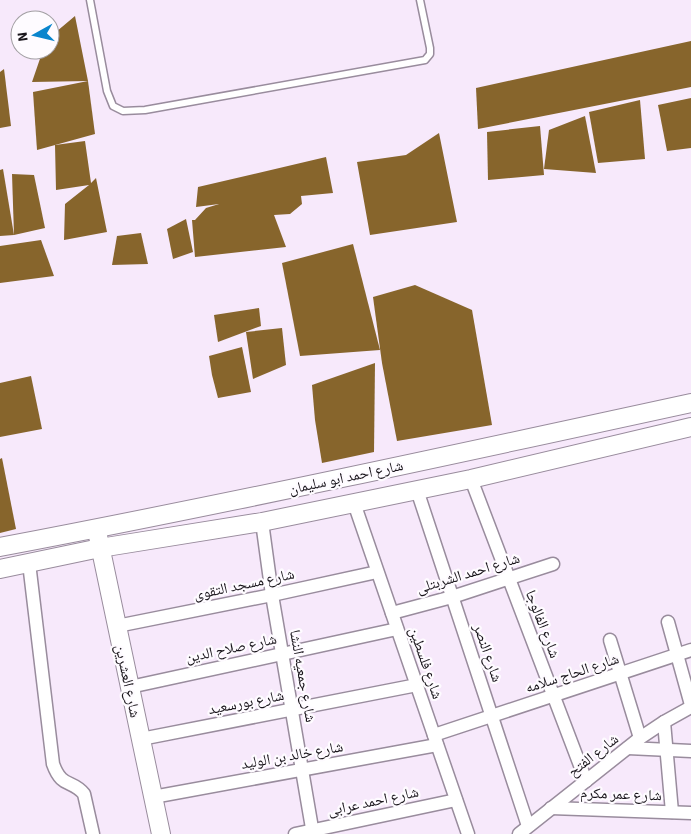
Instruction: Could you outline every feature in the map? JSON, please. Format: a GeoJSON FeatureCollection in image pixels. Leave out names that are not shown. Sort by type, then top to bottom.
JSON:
{"type":"FeatureCollection","features":[{"type":"Feature","properties":{"kind":"main road","name":"شارع احمد ابو سليمان"},"geometry":{"type":"LineString","coordinates":[[0,547],[96,529],[500,445],[691,403]]}},
{"type":"Feature","properties":{"kind":"main road","name":"شارع احمد ابو سليمان"},"geometry":{"type":"LineString","coordinates":[[0,569],[100,548],[262,522],[504,472],[691,427]]}},
{"type":"Feature","properties":{"kind":"main road"},"geometry":{"type":"LineString","coordinates":[[500,445],[504,472]]}},
{"type":"Feature","properties":{"kind":"main road","name":"شارع العشرين"},"geometry":{"type":"LineString","coordinates":[[96,529],[161,834]]}},
{"type":"Feature","properties":{"kind":"street","name":"شارع الفالوجا"},"geometry":{"type":"LineString","coordinates":[[471,479],[586,781]]}},
{"type":"Feature","properties":{"kind":"street","name":"شارع النصر"},"geometry":{"type":"LineString","coordinates":[[416,490],[492,716],[524,830]]}},
{"type":"Feature","properties":{"kind":"street","name":"شارع فلسطين"},"geometry":{"type":"LineString","coordinates":[[354,503],[468,834]]}},
{"type":"Feature","properties":{"kind":"street","name":"شارع جمعيه النشا"},"geometry":{"type":"LineString","coordinates":[[262,522],[272,595],[313,832]]}},
{"type":"Feature","properties":{"kind":"street"},"geometry":{"type":"LineString","coordinates":[[29,563],[53,764],[60,778],[65,783],[80,788],[84,794],[93,834]]}},
{"type":"Feature","properties":{"kind":"street","name":"شارع احمد الشربتلى"},"geometry":{"type":"LineString","coordinates":[[392,613],[452,597],[553,564]]}},
{"type":"Feature","properties":{"kind":"street","name":"شارع مسجد التقوى"},"geometry":{"type":"LineString","coordinates":[[116,626],[378,572]]}},
{"type":"Feature","properties":{"kind":"street"},"geometry":{"type":"LineString","coordinates":[[668,622],[691,706]]}},
{"type":"Feature","properties":{"kind":"street","name":"شارع صلاح الدين"},"geometry":{"type":"LineString","coordinates":[[130,687],[397,629]]}},
{"type":"Feature","properties":{"kind":"street"},"geometry":{"type":"LineString","coordinates":[[610,640],[640,738]]}},
{"type":"Feature","properties":{"kind":"street","name":"شارع الحاج سلامه"},"geometry":{"type":"LineString","coordinates":[[436,740],[492,716],[691,650]]}},
{"type":"Feature","properties":{"kind":"street","name":"شارع بورسعيد"},"geometry":{"type":"LineString","coordinates":[[141,739],[417,685]]}},
{"type":"Feature","properties":{"kind":"street","name":"شارع الفتح"},"geometry":{"type":"LineString","coordinates":[[524,830],[640,738],[691,706]]}},
{"type":"Feature","properties":{"kind":"street"},"geometry":{"type":"LineString","coordinates":[[664,722],[672,812]]}},
{"type":"Feature","properties":{"kind":"street","name":"شارع خالد بن الوليد"},"geometry":{"type":"LineString","coordinates":[[153,797],[302,769],[436,740]]}},
{"type":"Feature","properties":{"kind":"street"},"geometry":{"type":"LineString","coordinates":[[628,748],[691,751]]}},
{"type":"Feature","properties":{"kind":"street","name":"شارع احمد عرابى"},"geometry":{"type":"LineString","coordinates":[[295,834],[313,832],[456,800]]}},
{"type":"Feature","properties":{"kind":"street","name":"شارع عمر مكرم"},"geometry":{"type":"LineString","coordinates":[[550,808],[691,813]]}},
{"type":"Feature","properties":{"kind":"lane"},"geometry":{"type":"LineString","coordinates":[[90,0],[107,91],[112,106],[123,111],[145,110],[425,60],[430,54],[430,48],[420,0]]}},
{"type":"Feature","properties":{"kind":"building"},"geometry":{"type":"Polygon","coordinates":[[[75,16],[88,81],[32,82],[40,60],[60,60],[60,29],[75,16]]]}},
{"type":"Feature","properties":{"kind":"building"},"geometry":{"type":"Polygon","coordinates":[[[691,41],[691,87],[478,129],[476,88],[691,41]]]}},
{"type":"Feature","properties":{"kind":"building"},"geometry":{"type":"Polygon","coordinates":[[[4,69],[11,126],[0,128],[0,72],[4,69]]]}},
{"type":"Feature","properties":{"kind":"building"},"geometry":{"type":"Polygon","coordinates":[[[88,81],[95,134],[37,150],[33,92],[88,81]]]}},
{"type":"Feature","properties":{"kind":"building"},"geometry":{"type":"Polygon","coordinates":[[[691,98],[691,148],[667,151],[658,105],[691,98]]]}},
{"type":"Feature","properties":{"kind":"building"},"geometry":{"type":"Polygon","coordinates":[[[640,100],[645,159],[598,163],[589,112],[640,100]]]}},
{"type":"Feature","properties":{"kind":"building"},"geometry":{"type":"Polygon","coordinates":[[[585,116],[596,173],[544,169],[549,130],[585,116]]]}},
{"type":"Feature","properties":{"kind":"building"},"geometry":{"type":"Polygon","coordinates":[[[540,126],[544,175],[488,180],[487,132],[540,126]]]}},
{"type":"Feature","properties":{"kind":"building"},"geometry":{"type":"Polygon","coordinates":[[[439,133],[457,222],[370,235],[357,162],[406,155],[439,133]]]}},
{"type":"Feature","properties":{"kind":"building"},"geometry":{"type":"Polygon","coordinates":[[[85,141],[91,183],[96,178],[107,232],[64,240],[65,204],[89,185],[56,190],[55,145],[85,141]]]}},
{"type":"Feature","properties":{"kind":"building"},"geometry":{"type":"Polygon","coordinates":[[[326,157],[333,193],[301,196],[302,204],[290,214],[274,215],[286,247],[195,257],[192,220],[195,220],[206,208],[219,204],[196,207],[198,187],[326,157]]]}},
{"type":"Feature","properties":{"kind":"building"},"geometry":{"type":"Polygon","coordinates":[[[3,169],[14,235],[0,236],[0,170],[3,169]]]}},
{"type":"Feature","properties":{"kind":"building"},"geometry":{"type":"Polygon","coordinates":[[[12,174],[34,175],[45,228],[14,235],[12,174]]]}},
{"type":"Feature","properties":{"kind":"building"},"geometry":{"type":"Polygon","coordinates":[[[186,219],[193,252],[173,259],[167,229],[186,219]]]}},
{"type":"Feature","properties":{"kind":"building"},"geometry":{"type":"Polygon","coordinates":[[[141,233],[148,264],[112,265],[117,236],[141,233]]]}},
{"type":"Feature","properties":{"kind":"building"},"geometry":{"type":"Polygon","coordinates":[[[41,240],[54,276],[0,283],[0,246],[41,240]]]}},
{"type":"Feature","properties":{"kind":"building"},"geometry":{"type":"Polygon","coordinates":[[[353,244],[380,350],[300,356],[282,263],[353,244]]]}},
{"type":"Feature","properties":{"kind":"building"},"geometry":{"type":"Polygon","coordinates":[[[415,285],[472,310],[492,425],[397,441],[382,363],[373,297],[415,285]]]}},
{"type":"Feature","properties":{"kind":"building"},"geometry":{"type":"Polygon","coordinates":[[[259,308],[261,326],[218,342],[214,315],[259,308]]]}},
{"type":"Feature","properties":{"kind":"building"},"geometry":{"type":"Polygon","coordinates":[[[282,328],[286,365],[253,379],[246,332],[282,328]]]}},
{"type":"Feature","properties":{"kind":"building"},"geometry":{"type":"Polygon","coordinates":[[[242,347],[251,392],[218,398],[209,356],[242,347]]]}},
{"type":"Feature","properties":{"kind":"building"},"geometry":{"type":"Polygon","coordinates":[[[375,363],[374,452],[322,463],[312,385],[375,363]]]}},
{"type":"Feature","properties":{"kind":"building"},"geometry":{"type":"Polygon","coordinates":[[[31,376],[42,429],[0,437],[0,383],[31,376]]]}},
{"type":"Feature","properties":{"kind":"building"},"geometry":{"type":"Polygon","coordinates":[[[2,458],[16,529],[0,533],[0,459],[2,458]]]}}]}
